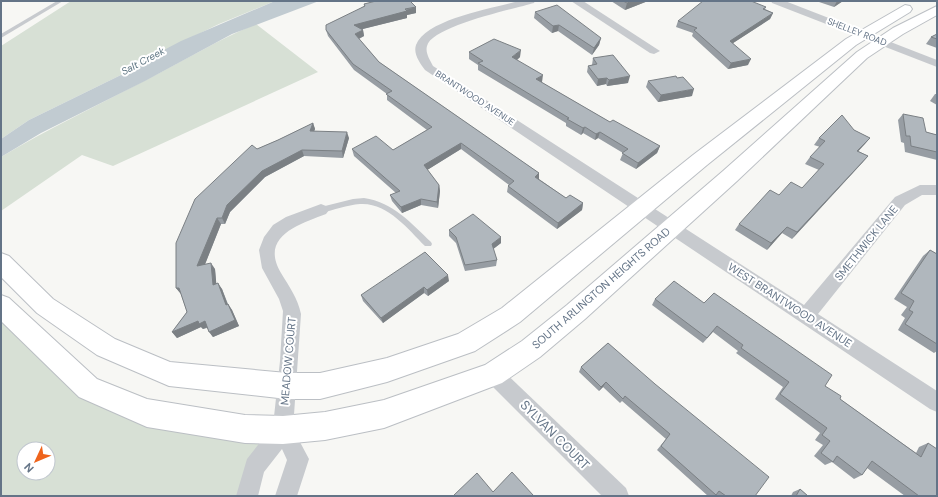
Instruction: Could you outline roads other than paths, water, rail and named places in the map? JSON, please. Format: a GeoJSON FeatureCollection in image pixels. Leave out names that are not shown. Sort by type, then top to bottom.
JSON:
{"type":"FeatureCollection","features":[{"type":"Feature","properties":{"kind":"main road","name":"SOUTH ARLINGTON HEIGHTS ROAD"},"geometry":{"type":"LineString","coordinates":[[1,262],[45,306],[106,347],[169,374],[287,386],[320,386],[394,368],[466,343],[511,315],[736,131],[871,38],[895,14],[916,4]]}},
{"type":"Feature","properties":{"kind":"main road","name":"SOUTH ARLINGTON HEIGHTS ROAD"},"geometry":{"type":"LineString","coordinates":[[1,305],[88,388],[147,413],[244,429],[283,430],[325,426],[384,414],[493,374],[532,349],[672,228],[862,55],[871,38],[910,23],[937,10]]}},
{"type":"Feature","properties":{"kind":"street","name":"BRANTWOOD AVENUE"},"geometry":{"type":"LineString","coordinates":[[530,1],[454,22],[438,28],[427,37],[422,47],[421,52],[425,63],[429,68],[642,208]]}},
{"type":"Feature","properties":{"kind":"street"},"geometry":{"type":"LineString","coordinates":[[576,1],[654,51]]}},
{"type":"Feature","properties":{"kind":"street","name":"SHELLEY ROAD"},"geometry":{"type":"LineString","coordinates":[[776,1],[937,64]]}},
{"type":"Feature","properties":{"kind":"street","name":"SMETHWICK LANE"},"geometry":{"type":"LineString","coordinates":[[806,315],[900,201],[920,190],[937,190]]}},
{"type":"Feature","properties":{"kind":"street","name":"WEST BRANTWOOD AVENUE"},"geometry":{"type":"LineString","coordinates":[[642,208],[937,402]]}},
{"type":"Feature","properties":{"kind":"street","name":"MEADOW COURT"},"geometry":{"type":"LineString","coordinates":[[283,430],[293,312],[289,299],[268,264],[269,242],[275,232],[284,226],[321,210]]}},
{"type":"Feature","properties":{"kind":"street","name":"SYLVAN COURT"},"geometry":{"type":"LineString","coordinates":[[493,374],[618,496]]}},
{"type":"Feature","properties":{"kind":"street"},"geometry":{"type":"LineString","coordinates":[[247,496],[255,467],[283,430],[298,460],[286,496]]}},
{"type":"Feature","properties":{"kind":"lane"},"geometry":{"type":"LineString","coordinates":[[1,36],[60,1]]}},
{"type":"Feature","properties":{"kind":"lane"},"geometry":{"type":"LineString","coordinates":[[321,210],[364,201],[376,203],[392,212],[428,244]]}},
{"type":"Feature","properties":{"kind":"water","name":"Salt Creek"},"geometry":{"type":"Polygon","coordinates":[[[275,1],[319,1],[232,34],[145,81],[41,133],[1,157],[1,139],[29,120],[125,73],[143,61],[181,41],[275,1]]]}}]}
